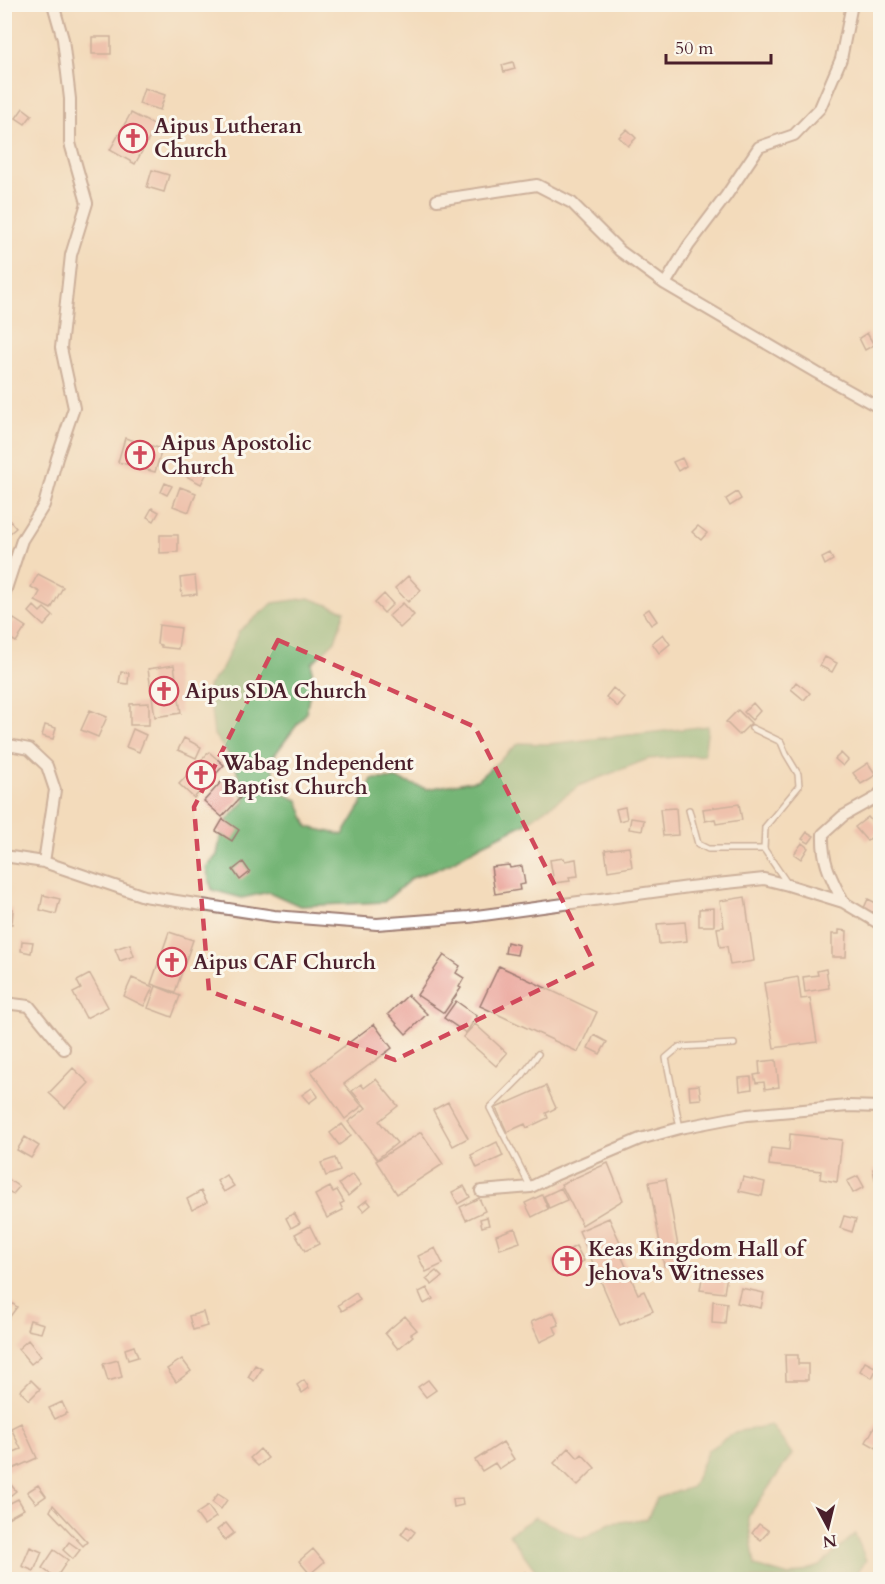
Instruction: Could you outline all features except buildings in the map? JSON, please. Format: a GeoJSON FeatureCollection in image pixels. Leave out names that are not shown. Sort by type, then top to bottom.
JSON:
{"type":"FeatureCollection","features":[{"type":"Feature","properties":{"kind":"street"},"geometry":{"type":"LineString","coordinates":[[4,595],[22,540],[44,504],[74,408],[61,348],[71,255],[87,203],[70,143],[70,99],[63,39],[53,4]]}},
{"type":"Feature","properties":{"kind":"street"},"geometry":{"type":"LineString","coordinates":[[665,284],[689,245],[759,147],[794,135],[820,108],[841,59],[852,4]]}},
{"type":"Feature","properties":{"kind":"street"},"geometry":{"type":"LineString","coordinates":[[437,200],[537,185],[572,202],[620,251],[665,284],[880,408]]}},
{"type":"Feature","properties":{"kind":"street"},"geometry":{"type":"LineString","coordinates":[[4,744],[29,749],[47,766],[55,790],[44,862]]}},
{"type":"Feature","properties":{"kind":"street"},"geometry":{"type":"LineString","coordinates":[[843,902],[828,872],[822,851],[823,834],[843,816],[877,797],[880,793]]}},
{"type":"Feature","properties":{"kind":"street"},"geometry":{"type":"LineString","coordinates":[[4,856],[44,862],[144,896],[274,916],[376,924],[469,917],[764,879],[843,902],[880,924]]}},
{"type":"Feature","properties":{"kind":"street"},"geometry":{"type":"LineString","coordinates":[[4,1003],[29,1006],[64,1049]]}},
{"type":"Feature","properties":{"kind":"street"},"geometry":{"type":"LineString","coordinates":[[481,1191],[531,1187],[640,1139],[680,1128],[747,1115],[848,1106],[880,1107]]}},
{"type":"Feature","properties":{"kind":"lane"},"geometry":{"type":"LineString","coordinates":[[752,729],[781,742],[798,774],[799,786],[765,827],[764,849],[788,885]]}},
{"type":"Feature","properties":{"kind":"lane"},"geometry":{"type":"LineString","coordinates":[[689,810],[698,844],[708,849],[764,849]]}},
{"type":"Feature","properties":{"kind":"lane"},"geometry":{"type":"LineString","coordinates":[[680,1128],[666,1058],[679,1047],[734,1044]]}},
{"type":"Feature","properties":{"kind":"lane"},"geometry":{"type":"LineString","coordinates":[[531,1187],[490,1108],[522,1076],[538,1054]]}},
{"type":"Feature","properties":{"kind":"highlighted area"},"geometry":{"type":"Polygon","coordinates":[[[278,640],[475,727],[594,963],[395,1060],[209,991],[194,807],[278,640]]]}},
{"type":"Feature","properties":{"kind":"green space"},"geometry":{"type":"Polygon","coordinates":[[[309,598],[345,611],[335,641],[312,663],[312,682],[306,713],[270,761],[281,793],[298,800],[308,827],[343,835],[360,807],[372,779],[396,779],[427,789],[477,780],[519,743],[549,744],[708,726],[704,755],[648,759],[581,785],[524,824],[447,865],[412,878],[384,902],[300,906],[269,892],[242,898],[212,890],[206,868],[217,855],[223,825],[245,801],[235,763],[214,735],[208,686],[222,669],[239,631],[273,603],[309,598]]]}},
{"type":"Feature","properties":{"kind":"green space"},"geometry":{"type":"Polygon","coordinates":[[[771,1425],[792,1454],[748,1517],[755,1566],[789,1576],[819,1566],[855,1534],[866,1560],[853,1579],[533,1579],[536,1571],[509,1534],[535,1517],[582,1539],[610,1523],[647,1519],[657,1498],[692,1487],[708,1450],[735,1432],[771,1425]]]}},
{"type":"Feature","properties":{"kind":"place","name":"Aipus Lutheran Church"},"geometry":{"type":"Point","coordinates":[133,138]}},
{"type":"Feature","properties":{"kind":"place","name":"Aipus Apostolic Church"},"geometry":{"type":"Point","coordinates":[140,455]}},
{"type":"Feature","properties":{"kind":"place","name":"Aipus SDA Church"},"geometry":{"type":"Point","coordinates":[164,691]}},
{"type":"Feature","properties":{"kind":"place","name":"Wabag Independent Baptist Church"},"geometry":{"type":"Point","coordinates":[201,775]}},
{"type":"Feature","properties":{"kind":"place","name":"Aipus CAF Church"},"geometry":{"type":"Point","coordinates":[172,962]}},
{"type":"Feature","properties":{"kind":"place","name":"Keas Kingdom Hall of Jehova's Witnesses"},"geometry":{"type":"Point","coordinates":[567,1261]}}]}
